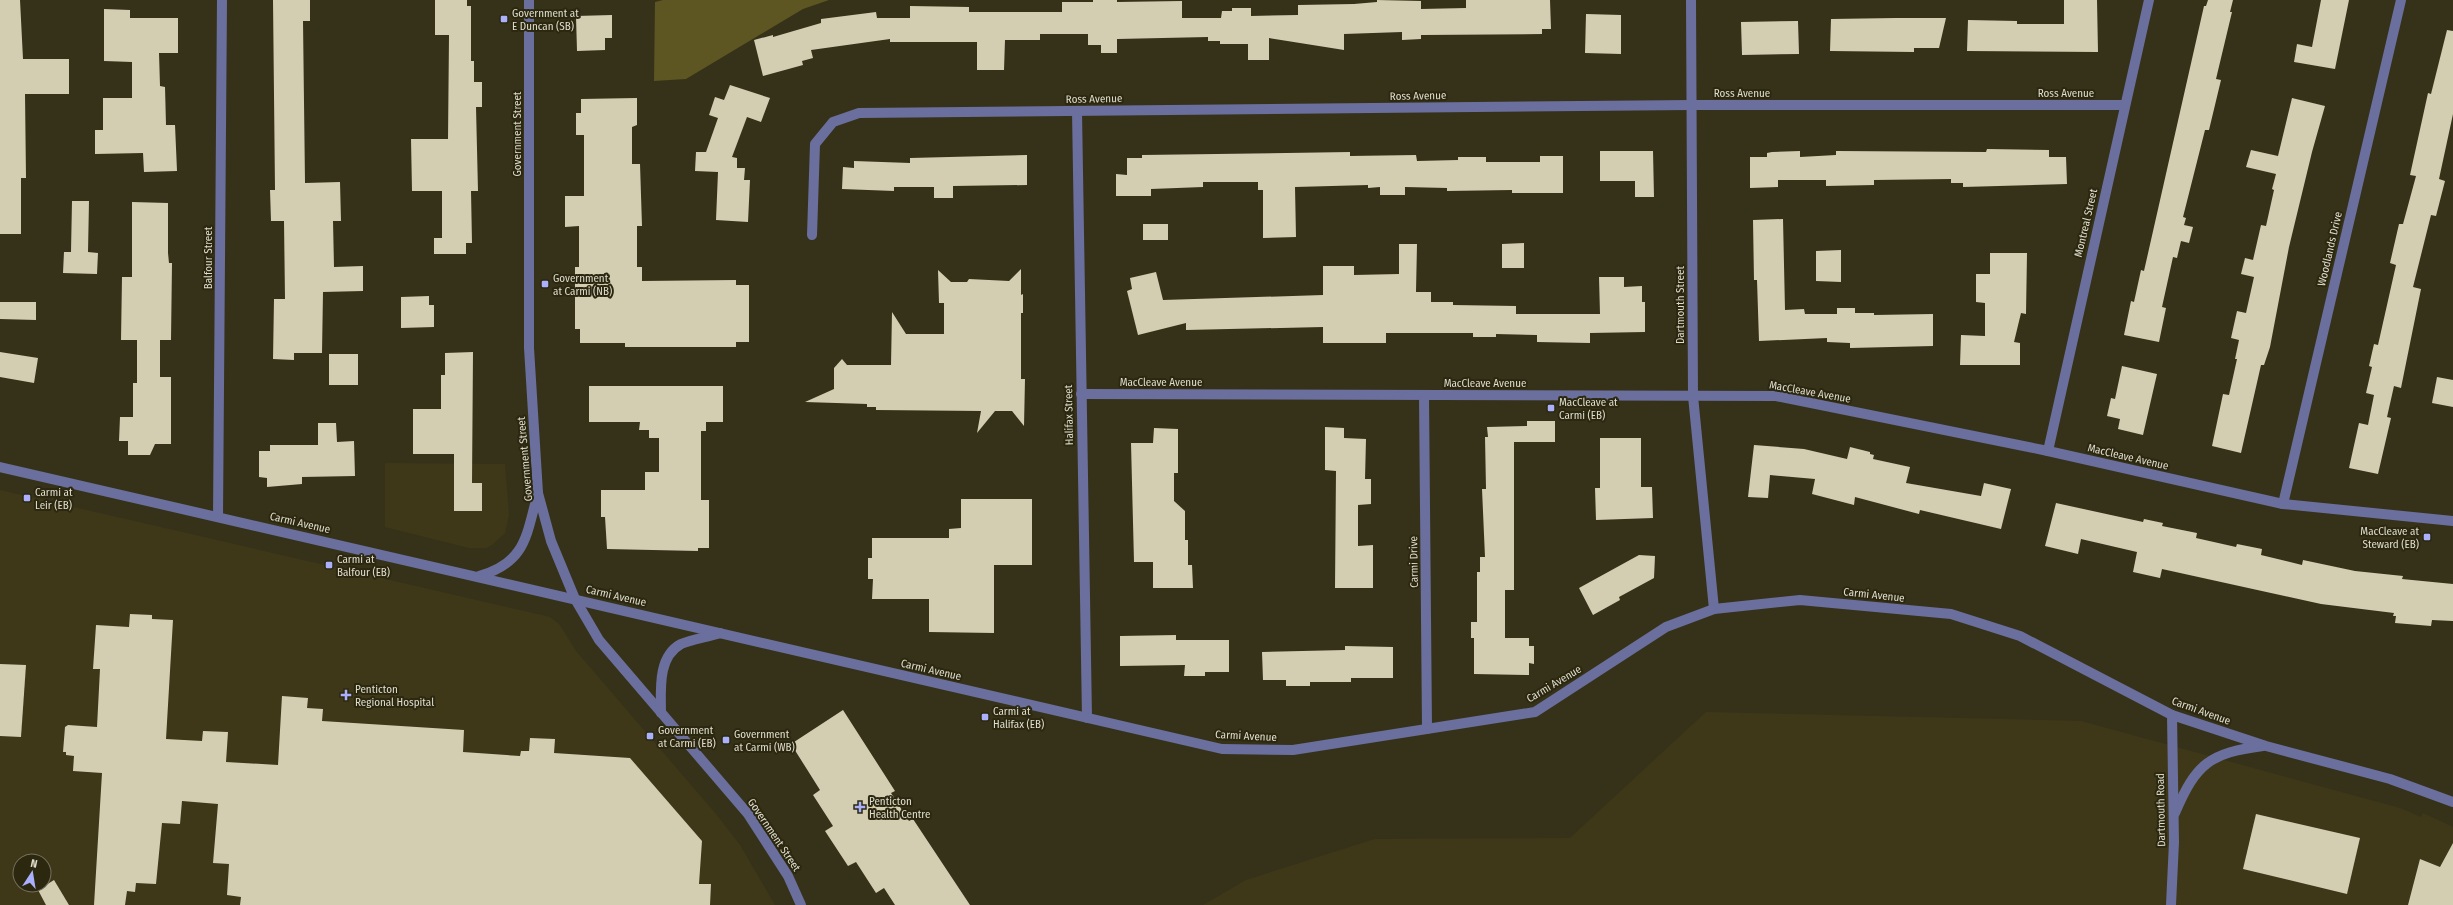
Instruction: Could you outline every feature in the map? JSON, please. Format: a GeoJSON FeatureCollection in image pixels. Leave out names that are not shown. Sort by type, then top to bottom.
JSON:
{"type":"FeatureCollection","features":[{"type":"Feature","properties":{"kind":"street","name":"Balfour Street"},"geometry":{"type":"LineString","coordinates":[[218,517],[222,0]]}},
{"type":"Feature","properties":{"kind":"street","name":"Government Street"},"geometry":{"type":"LineString","coordinates":[[529,0],[529,348],[538,493],[551,541],[575,599],[599,640],[748,814],[788,876],[801,905]]}},
{"type":"Feature","properties":{"kind":"street","name":"Dartmouth Street"},"geometry":{"type":"LineString","coordinates":[[1691,0],[1693,396],[1714,609]]}},
{"type":"Feature","properties":{"kind":"street","name":"Montreal Street"},"geometry":{"type":"LineString","coordinates":[[2048,451],[2149,0]]}},
{"type":"Feature","properties":{"kind":"street","name":"Woodlands Drive"},"geometry":{"type":"LineString","coordinates":[[2283,504],[2401,0]]}},
{"type":"Feature","properties":{"kind":"street","name":"Ross Avenue"},"geometry":{"type":"LineString","coordinates":[[812,235],[815,144],[833,122],[859,113],[1691,105],[2125,104]]}},
{"type":"Feature","properties":{"kind":"street","name":"Halifax Street"},"geometry":{"type":"LineString","coordinates":[[1077,111],[1087,718]]}},
{"type":"Feature","properties":{"kind":"street","name":"MacCleave Avenue"},"geometry":{"type":"LineString","coordinates":[[1081,394],[1776,396],[2048,451],[2283,504],[2453,521]]}},
{"type":"Feature","properties":{"kind":"street","name":"Carmi Drive"},"geometry":{"type":"LineString","coordinates":[[1424,395],[1427,729]]}},
{"type":"Feature","properties":{"kind":"street","name":"Carmi Avenue"},"geometry":{"type":"LineString","coordinates":[[0,467],[1222,749],[1293,750],[1535,712],[1666,627],[1714,609],[1800,600],[1951,614],[2020,636],[2172,715],[2266,746],[2390,779],[2453,802]]}},
{"type":"Feature","properties":{"kind":"street"},"geometry":{"type":"LineString","coordinates":[[477,577],[496,571],[506,565],[523,548],[538,493]]}},
{"type":"Feature","properties":{"kind":"street"},"geometry":{"type":"LineString","coordinates":[[662,713],[660,683],[664,666],[671,652],[681,644],[721,633]]}},
{"type":"Feature","properties":{"kind":"street","name":"Dartmouth Road"},"geometry":{"type":"LineString","coordinates":[[2172,715],[2174,817],[2172,905]]}},
{"type":"Feature","properties":{"kind":"street"},"geometry":{"type":"LineString","coordinates":[[2174,817],[2188,784],[2199,770],[2210,760],[2239,750],[2266,746]]}},
{"type":"Feature","properties":{"kind":"shaded area"},"geometry":{"type":"Polygon","coordinates":[[[663,0],[829,0],[803,9],[686,79],[654,81],[655,2],[663,0]]]}},
{"type":"Feature","properties":{"kind":"shaded area"},"geometry":{"type":"Polygon","coordinates":[[[385,463],[505,464],[509,515],[505,533],[492,545],[486,548],[469,548],[385,527],[385,463]]]}},
{"type":"Feature","properties":{"kind":"shaded area","name":"Penticton Regional Hospital"},"geometry":{"type":"Polygon","coordinates":[[[0,490],[550,617],[560,625],[576,651],[716,814],[740,845],[775,905],[0,905],[0,490]]]}},
{"type":"Feature","properties":{"kind":"shaded area"},"geometry":{"type":"Polygon","coordinates":[[[1706,712],[2081,721],[2400,808],[2421,817],[2423,813],[2453,827],[2453,905],[1203,905],[1246,880],[1375,839],[1570,838],[1706,712]]]}},
{"type":"Feature","properties":{"kind":"building"},"geometry":{"type":"Polygon","coordinates":[[[0,0],[20,0],[23,59],[69,59],[69,94],[25,94],[26,178],[21,178],[21,234],[0,234],[0,0]]]}},
{"type":"Feature","properties":{"kind":"building"},"geometry":{"type":"Polygon","coordinates":[[[273,0],[310,0],[310,21],[303,21],[305,183],[340,182],[341,221],[333,221],[334,267],[363,266],[363,291],[323,292],[322,353],[294,353],[294,360],[273,359],[274,299],[285,299],[284,221],[271,221],[270,190],[275,190],[273,0]]]}},
{"type":"Feature","properties":{"kind":"building"},"geometry":{"type":"Polygon","coordinates":[[[435,0],[467,0],[467,6],[471,6],[471,61],[474,61],[474,82],[482,82],[482,107],[476,107],[478,191],[471,191],[472,243],[466,243],[466,254],[434,254],[434,238],[442,238],[442,191],[412,191],[411,139],[448,139],[449,35],[435,35],[435,0]]]}},
{"type":"Feature","properties":{"kind":"building"},"geometry":{"type":"Polygon","coordinates":[[[1093,0],[1117,0],[1117,2],[1182,1],[1182,18],[1221,18],[1222,11],[1232,11],[1232,8],[1251,8],[1251,16],[1298,15],[1298,5],[1354,4],[1377,2],[1377,0],[1421,1],[1421,9],[1466,8],[1466,0],[1550,0],[1551,29],[1542,29],[1542,34],[1421,35],[1421,39],[1402,40],[1402,32],[1344,34],[1344,50],[1269,38],[1269,60],[1248,60],[1248,44],[1220,44],[1220,41],[1208,41],[1208,37],[1117,39],[1117,53],[1101,53],[1101,45],[1088,45],[1088,34],[1040,34],[1040,40],[1005,40],[1004,70],[977,70],[977,42],[890,42],[890,39],[811,50],[813,58],[802,61],[803,65],[763,76],[754,40],[773,35],[773,37],[821,23],[821,19],[876,12],[877,18],[910,18],[910,6],[969,7],[969,12],[1062,12],[1062,2],[1093,2],[1093,0]]]}},
{"type":"Feature","properties":{"kind":"building"},"geometry":{"type":"Polygon","coordinates":[[[2064,0],[2097,0],[2098,52],[1967,51],[1968,20],[2017,21],[2017,24],[2064,24],[2064,0]]]}},
{"type":"Feature","properties":{"kind":"building"},"geometry":{"type":"Polygon","coordinates":[[[2208,0],[2233,0],[2230,12],[2232,12],[2216,79],[2221,80],[2209,130],[2205,130],[2183,217],[2186,218],[2184,225],[2193,227],[2189,243],[2181,241],[2177,258],[2173,257],[2162,307],[2166,308],[2159,342],[2124,335],[2131,301],[2134,302],[2141,270],[2144,271],[2204,6],[2206,6],[2208,0]]]}},
{"type":"Feature","properties":{"kind":"building"},"geometry":{"type":"Polygon","coordinates":[[[2321,0],[2349,0],[2335,69],[2294,62],[2297,44],[2312,47],[2321,0]]]}},
{"type":"Feature","properties":{"kind":"building"},"geometry":{"type":"Polygon","coordinates":[[[104,9],[130,10],[130,18],[178,18],[178,53],[159,53],[160,86],[165,87],[166,125],[175,125],[177,171],[144,172],[143,153],[95,154],[95,130],[103,130],[103,98],[132,98],[132,62],[104,61],[104,9]]]}},
{"type":"Feature","properties":{"kind":"building"},"geometry":{"type":"Polygon","coordinates":[[[1586,14],[1621,15],[1621,54],[1585,53],[1586,14]]]}},
{"type":"Feature","properties":{"kind":"building"},"geometry":{"type":"Polygon","coordinates":[[[612,15],[612,38],[605,38],[605,50],[577,51],[576,16],[612,15]]]}},
{"type":"Feature","properties":{"kind":"building"},"geometry":{"type":"Polygon","coordinates":[[[1946,18],[1939,48],[1914,48],[1914,52],[1830,51],[1831,19],[1946,18]]]}},
{"type":"Feature","properties":{"kind":"building"},"geometry":{"type":"Polygon","coordinates":[[[1798,21],[1799,54],[1742,55],[1741,22],[1798,21]]]}},
{"type":"Feature","properties":{"kind":"building"},"geometry":{"type":"Polygon","coordinates":[[[2447,30],[2453,31],[2453,114],[2439,179],[2445,181],[2436,216],[2431,215],[2413,287],[2421,289],[2401,388],[2394,386],[2387,417],[2391,418],[2378,474],[2349,468],[2359,423],[2368,425],[2374,395],[2366,393],[2372,367],[2369,366],[2374,344],[2378,345],[2396,265],[2390,263],[2399,224],[2403,224],[2416,176],[2410,175],[2428,93],[2431,94],[2447,30]]]}},
{"type":"Feature","properties":{"kind":"building"},"geometry":{"type":"Polygon","coordinates":[[[730,85],[770,98],[761,122],[747,117],[732,157],[737,158],[737,168],[745,168],[744,180],[750,180],[748,222],[716,220],[718,172],[695,171],[696,152],[706,152],[718,118],[709,115],[715,97],[724,100],[730,85]]]}},
{"type":"Feature","properties":{"kind":"building"},"geometry":{"type":"Polygon","coordinates":[[[637,98],[637,125],[632,127],[632,164],[640,164],[642,226],[637,226],[637,267],[642,267],[642,281],[736,280],[736,285],[749,285],[749,342],[736,342],[736,347],[625,347],[625,343],[580,343],[580,329],[575,329],[575,267],[579,267],[579,226],[565,227],[565,196],[584,196],[584,135],[576,135],[576,113],[581,113],[581,99],[637,98]]]}},
{"type":"Feature","properties":{"kind":"building"},"geometry":{"type":"Polygon","coordinates":[[[2292,98],[2325,106],[2312,152],[2289,247],[2270,347],[2264,365],[2261,365],[2241,453],[2212,446],[2223,394],[2229,395],[2237,359],[2235,359],[2239,340],[2231,338],[2237,311],[2246,313],[2254,277],[2241,274],[2245,258],[2253,260],[2261,225],[2266,226],[2276,174],[2246,167],[2251,150],[2278,156],[2292,98]]]}},
{"type":"Feature","properties":{"kind":"building"},"geometry":{"type":"Polygon","coordinates":[[[1987,149],[2049,150],[2049,157],[2066,157],[2067,184],[1963,187],[1963,183],[1951,183],[1951,179],[1874,180],[1874,185],[1826,186],[1826,180],[1778,180],[1778,187],[1750,188],[1750,157],[1767,157],[1767,153],[1772,152],[1800,151],[1800,157],[1836,155],[1836,151],[1986,152],[1987,149]]]}},
{"type":"Feature","properties":{"kind":"building"},"geometry":{"type":"Polygon","coordinates":[[[1600,151],[1653,151],[1654,197],[1635,197],[1635,181],[1600,181],[1600,151]]]}},
{"type":"Feature","properties":{"kind":"building"},"geometry":{"type":"Polygon","coordinates":[[[1350,152],[1350,156],[1416,155],[1417,161],[1458,160],[1458,157],[1486,157],[1486,162],[1540,162],[1540,156],[1563,156],[1563,193],[1512,193],[1512,190],[1447,191],[1447,188],[1405,187],[1405,195],[1380,195],[1380,187],[1368,188],[1368,185],[1295,187],[1296,237],[1263,238],[1263,190],[1258,190],[1258,182],[1203,182],[1203,187],[1151,189],[1151,196],[1116,196],[1116,174],[1127,175],[1127,158],[1142,158],[1142,155],[1350,152]]]}},
{"type":"Feature","properties":{"kind":"building"},"geometry":{"type":"Polygon","coordinates":[[[1027,155],[1027,185],[953,186],[953,198],[934,198],[934,187],[894,187],[894,191],[842,189],[843,167],[854,168],[854,161],[910,163],[910,158],[1027,155]]]}},
{"type":"Feature","properties":{"kind":"building"},"geometry":{"type":"Polygon","coordinates":[[[72,201],[89,201],[88,252],[98,253],[97,274],[63,273],[64,252],[71,252],[72,201]]]}},
{"type":"Feature","properties":{"kind":"building"},"geometry":{"type":"Polygon","coordinates":[[[132,202],[168,203],[168,253],[169,263],[172,263],[171,340],[160,340],[160,377],[171,377],[171,444],[155,444],[150,455],[128,455],[128,441],[119,441],[120,417],[133,417],[133,383],[137,383],[137,340],[121,340],[122,277],[132,277],[132,202]]]}},
{"type":"Feature","properties":{"kind":"building"},"geometry":{"type":"Polygon","coordinates":[[[1783,219],[1785,310],[1804,309],[1805,314],[1837,314],[1837,308],[1855,308],[1855,313],[1874,313],[1874,315],[1933,314],[1933,346],[1850,348],[1850,343],[1827,342],[1827,338],[1759,341],[1757,280],[1754,280],[1753,220],[1783,219]]]}},
{"type":"Feature","properties":{"kind":"building"},"geometry":{"type":"Polygon","coordinates":[[[1143,224],[1168,224],[1168,240],[1143,240],[1143,224]]]}},
{"type":"Feature","properties":{"kind":"building"},"geometry":{"type":"Polygon","coordinates":[[[1524,243],[1524,268],[1502,268],[1502,244],[1524,243]]]}},
{"type":"Feature","properties":{"kind":"building"},"geometry":{"type":"Polygon","coordinates":[[[1399,244],[1417,244],[1416,292],[1431,292],[1431,302],[1453,302],[1453,305],[1516,306],[1516,314],[1600,314],[1599,277],[1624,277],[1624,287],[1642,286],[1642,302],[1645,302],[1645,332],[1590,333],[1590,343],[1537,342],[1537,335],[1496,334],[1496,337],[1473,337],[1473,333],[1386,333],[1386,343],[1323,343],[1323,327],[1186,330],[1186,323],[1138,335],[1127,291],[1132,289],[1130,278],[1156,272],[1163,300],[1323,295],[1323,266],[1354,266],[1354,275],[1399,274],[1399,244]]]}},
{"type":"Feature","properties":{"kind":"building"},"geometry":{"type":"Polygon","coordinates":[[[1841,250],[1841,282],[1816,281],[1816,251],[1841,250]]]}},
{"type":"Feature","properties":{"kind":"building"},"geometry":{"type":"Polygon","coordinates":[[[1990,253],[2027,253],[2026,314],[2021,313],[2014,342],[2020,343],[2020,365],[1960,365],[1961,335],[1985,336],[1985,303],[1976,302],[1976,274],[1990,274],[1990,253]]]}},
{"type":"Feature","properties":{"kind":"building"},"geometry":{"type":"Polygon","coordinates":[[[1021,269],[1023,313],[1021,313],[1021,379],[1025,379],[1024,426],[1012,411],[995,411],[977,433],[981,411],[876,410],[876,407],[867,407],[867,404],[805,402],[834,389],[834,368],[842,359],[847,365],[891,365],[892,312],[906,334],[944,334],[944,303],[939,303],[938,270],[951,282],[967,282],[969,279],[1009,281],[1021,269]]]}},
{"type":"Feature","properties":{"kind":"building"},"geometry":{"type":"Polygon","coordinates":[[[429,296],[429,305],[434,305],[434,327],[401,328],[401,297],[429,296]]]}},
{"type":"Feature","properties":{"kind":"building"},"geometry":{"type":"Polygon","coordinates":[[[0,302],[36,302],[36,320],[0,319],[0,302]]]}},
{"type":"Feature","properties":{"kind":"building"},"geometry":{"type":"Polygon","coordinates":[[[0,352],[38,358],[34,383],[0,377],[0,352]]]}},
{"type":"Feature","properties":{"kind":"building"},"geometry":{"type":"Polygon","coordinates":[[[473,352],[472,483],[482,483],[482,511],[454,511],[454,454],[413,454],[413,409],[441,409],[441,375],[445,375],[445,353],[473,352]]]}},
{"type":"Feature","properties":{"kind":"building"},"geometry":{"type":"Polygon","coordinates":[[[329,354],[358,354],[358,385],[329,385],[329,354]]]}},
{"type":"Feature","properties":{"kind":"building"},"geometry":{"type":"Polygon","coordinates":[[[2122,366],[2157,374],[2143,435],[2118,429],[2120,419],[2107,416],[2111,398],[2115,399],[2122,366]]]}},
{"type":"Feature","properties":{"kind":"building"},"geometry":{"type":"Polygon","coordinates":[[[2437,377],[2453,380],[2453,407],[2432,403],[2437,377]]]}},
{"type":"Feature","properties":{"kind":"building"},"geometry":{"type":"Polygon","coordinates":[[[589,386],[723,386],[723,422],[706,422],[706,431],[701,431],[701,500],[709,500],[709,548],[698,548],[698,551],[607,549],[605,517],[601,517],[601,490],[645,490],[645,472],[659,472],[659,438],[649,438],[649,430],[639,430],[640,422],[589,422],[589,386]]]}},
{"type":"Feature","properties":{"kind":"building"},"geometry":{"type":"Polygon","coordinates":[[[1527,421],[1555,421],[1555,442],[1514,442],[1514,590],[1505,590],[1505,638],[1529,638],[1529,646],[1534,646],[1534,664],[1529,663],[1529,675],[1474,674],[1474,638],[1471,638],[1471,622],[1477,622],[1477,572],[1480,572],[1480,557],[1485,557],[1482,489],[1486,489],[1485,437],[1488,437],[1487,427],[1527,426],[1527,421]]]}},
{"type":"Feature","properties":{"kind":"building"},"geometry":{"type":"Polygon","coordinates":[[[318,423],[336,423],[337,442],[354,441],[355,476],[302,477],[302,484],[267,487],[267,478],[259,477],[259,451],[270,451],[270,445],[318,445],[318,423]]]}},
{"type":"Feature","properties":{"kind":"building"},"geometry":{"type":"Polygon","coordinates":[[[1325,427],[1344,428],[1344,438],[1366,439],[1365,479],[1371,479],[1371,504],[1358,505],[1358,546],[1373,545],[1373,588],[1335,588],[1336,471],[1325,470],[1325,427]]]}},
{"type":"Feature","properties":{"kind":"building"},"geometry":{"type":"Polygon","coordinates":[[[1154,428],[1178,429],[1178,473],[1174,473],[1174,501],[1185,511],[1185,540],[1188,540],[1188,565],[1192,565],[1193,588],[1153,588],[1153,562],[1134,562],[1131,443],[1153,443],[1154,428]]]}},
{"type":"Feature","properties":{"kind":"building"},"geometry":{"type":"Polygon","coordinates":[[[1600,438],[1641,438],[1641,487],[1652,487],[1653,518],[1596,520],[1595,488],[1600,488],[1600,438]]]}},
{"type":"Feature","properties":{"kind":"building"},"geometry":{"type":"Polygon","coordinates":[[[1754,445],[1804,449],[1847,459],[1850,447],[1870,452],[1870,454],[1874,455],[1873,459],[1910,467],[1906,483],[1981,496],[1984,483],[2011,489],[2001,529],[1920,510],[1919,514],[1855,497],[1854,505],[1812,494],[1815,479],[1770,475],[1768,498],[1748,497],[1754,445]]]}},
{"type":"Feature","properties":{"kind":"building"},"geometry":{"type":"Polygon","coordinates":[[[961,499],[1032,499],[1032,565],[994,565],[994,633],[929,632],[929,599],[872,599],[873,579],[868,579],[868,558],[872,558],[872,538],[949,538],[949,529],[961,528],[961,499]]]}},
{"type":"Feature","properties":{"kind":"building"},"geometry":{"type":"Polygon","coordinates":[[[2056,503],[2143,522],[2144,519],[2163,523],[2162,526],[2197,533],[2196,538],[2236,547],[2237,544],[2262,549],[2261,555],[2302,565],[2303,560],[2355,571],[2403,576],[2402,579],[2453,584],[2453,621],[2432,620],[2431,626],[2395,623],[2396,616],[2393,616],[2394,613],[2321,604],[2162,569],[2160,578],[2133,572],[2137,552],[2081,539],[2078,554],[2045,546],[2056,503]]]}},
{"type":"Feature","properties":{"kind":"building"},"geometry":{"type":"Polygon","coordinates":[[[1639,555],[1655,556],[1654,578],[1619,597],[1620,600],[1593,615],[1579,588],[1639,555]]]}},
{"type":"Feature","properties":{"kind":"building"},"geometry":{"type":"Polygon","coordinates":[[[130,614],[152,615],[152,619],[173,620],[166,739],[202,741],[203,731],[228,732],[226,762],[278,765],[282,696],[308,698],[307,708],[323,709],[322,721],[464,730],[463,752],[520,756],[521,751],[529,751],[530,738],[555,739],[554,753],[630,758],[702,841],[699,884],[711,884],[710,905],[240,905],[241,897],[227,895],[229,864],[213,863],[218,804],[182,801],[180,824],[162,823],[156,884],[136,883],[135,892],[127,891],[125,905],[94,905],[102,773],[73,771],[74,756],[66,755],[66,752],[63,752],[65,727],[68,725],[97,727],[100,669],[93,669],[96,625],[129,627],[130,614]]]}},
{"type":"Feature","properties":{"kind":"building"},"geometry":{"type":"Polygon","coordinates":[[[1176,635],[1176,640],[1229,640],[1229,672],[1205,672],[1205,676],[1184,676],[1185,665],[1120,666],[1120,636],[1176,635]]]}},
{"type":"Feature","properties":{"kind":"building"},"geometry":{"type":"Polygon","coordinates":[[[1345,646],[1393,647],[1393,678],[1351,678],[1351,682],[1310,682],[1310,686],[1286,686],[1286,680],[1263,680],[1262,652],[1345,650],[1345,646]]]}},
{"type":"Feature","properties":{"kind":"building"},"geometry":{"type":"Polygon","coordinates":[[[0,664],[26,665],[21,737],[0,736],[0,664]]]}},
{"type":"Feature","properties":{"kind":"building","name":"Penticton Health Centre"},"geometry":{"type":"Polygon","coordinates":[[[843,710],[895,791],[891,793],[909,821],[913,819],[970,905],[895,905],[884,888],[876,893],[856,862],[848,866],[825,831],[833,826],[813,795],[820,790],[791,744],[843,710]]]}},
{"type":"Feature","properties":{"kind":"building"},"geometry":{"type":"Polygon","coordinates":[[[2256,814],[2360,838],[2347,894],[2243,869],[2256,814]]]}},
{"type":"Feature","properties":{"kind":"building"},"geometry":{"type":"Polygon","coordinates":[[[2453,843],[2453,905],[2408,905],[2420,859],[2440,867],[2453,843]]]}},
{"type":"Feature","properties":{"kind":"building"},"geometry":{"type":"Polygon","coordinates":[[[54,880],[69,905],[46,905],[40,893],[52,893],[52,881],[54,880]]]}},
{"type":"Feature","properties":{"kind":"place","name":"Government at E Duncan (SB)"},"geometry":{"type":"Point","coordinates":[504,19]}},
{"type":"Feature","properties":{"kind":"place","name":"Government at Carmi (NB)"},"geometry":{"type":"Point","coordinates":[545,284]}},
{"type":"Feature","properties":{"kind":"place","name":"MacCleave at Carmi (EB)"},"geometry":{"type":"Point","coordinates":[1551,408]}},
{"type":"Feature","properties":{"kind":"place","name":"Carmi at Leir (EB)"},"geometry":{"type":"Point","coordinates":[27,498]}},
{"type":"Feature","properties":{"kind":"place","name":"MacCleave at Steward (EB)"},"geometry":{"type":"Point","coordinates":[2427,537]}},
{"type":"Feature","properties":{"kind":"place","name":"Carmi at Balfour (EB)"},"geometry":{"type":"Point","coordinates":[329,565]}},
{"type":"Feature","properties":{"kind":"place","name":"Penticton Regional Hospital"},"geometry":{"type":"Point","coordinates":[346,695]}},
{"type":"Feature","properties":{"kind":"place","name":"Carmi at Halifax (EB)"},"geometry":{"type":"Point","coordinates":[985,717]}},
{"type":"Feature","properties":{"kind":"place","name":"Government at Carmi (EB)"},"geometry":{"type":"Point","coordinates":[650,736]}},
{"type":"Feature","properties":{"kind":"place","name":"Government at Carmi (WB)"},"geometry":{"type":"Point","coordinates":[726,740]}},
{"type":"Feature","properties":{"kind":"place","name":"Penticton Health Centre"},"geometry":{"type":"Point","coordinates":[860,807]}}]}
